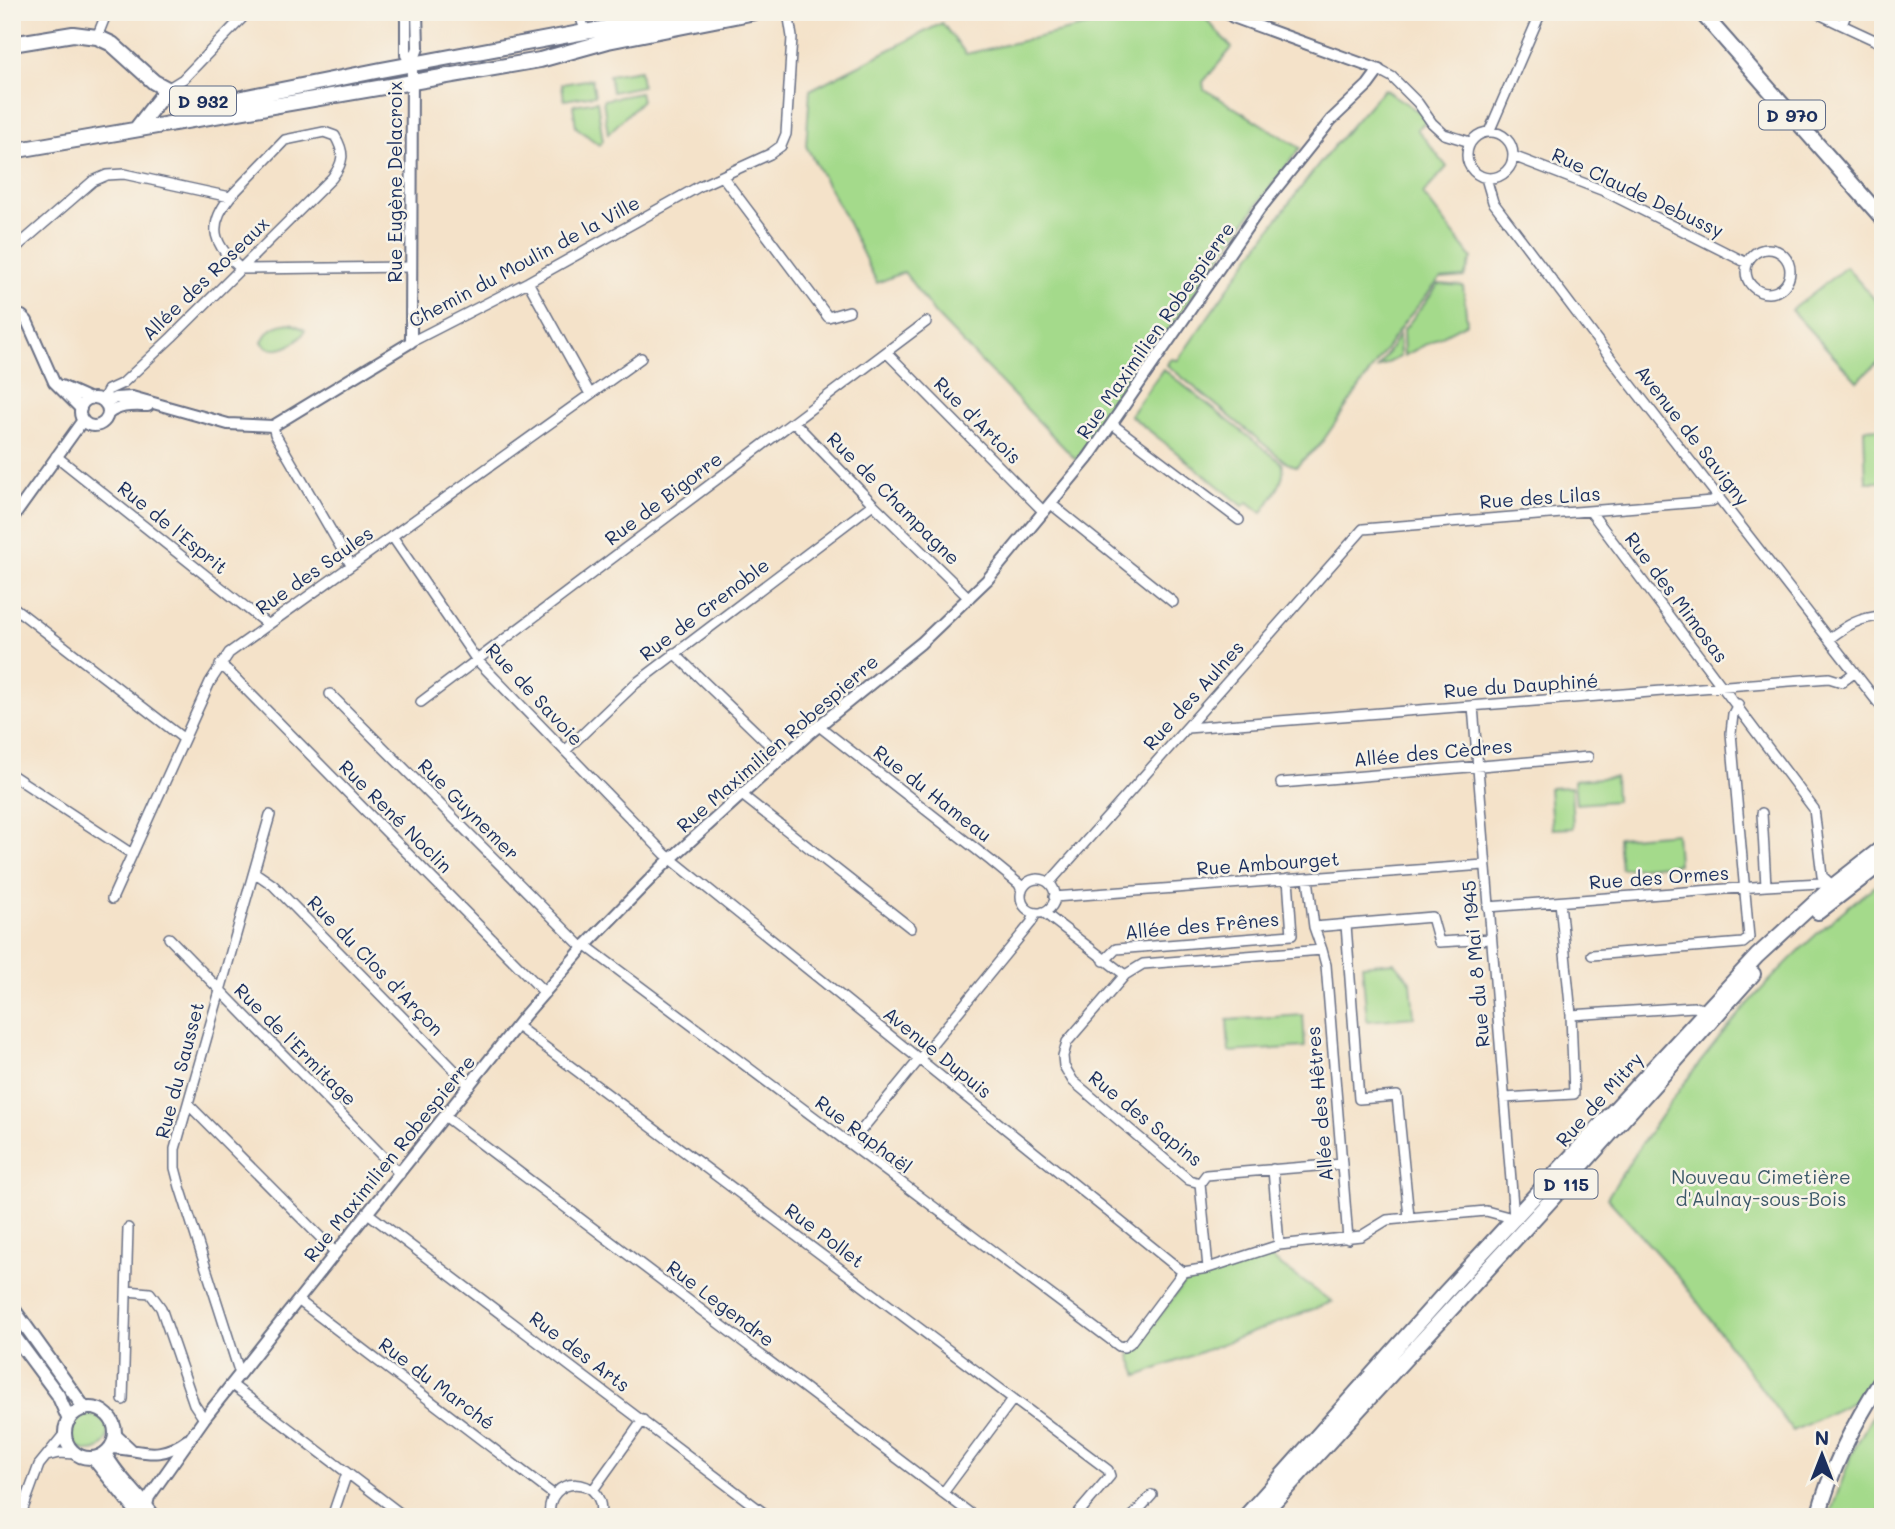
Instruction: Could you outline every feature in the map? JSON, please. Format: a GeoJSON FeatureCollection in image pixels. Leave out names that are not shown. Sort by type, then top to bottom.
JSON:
{"type":"FeatureCollection","features":[{"type":"Feature","properties":{"kind":"main road","name":"D 932"},"geometry":{"type":"LineString","coordinates":[[97,37],[112,44],[155,82],[167,89],[194,101],[222,102],[692,12]]}},
{"type":"Feature","properties":{"kind":"main road","name":"D 932"},"geometry":{"type":"LineString","coordinates":[[12,151],[540,60],[608,41],[755,12]]}},
{"type":"Feature","properties":{"kind":"main road","name":"D 970"},"geometry":{"type":"LineString","coordinates":[[1701,12],[1883,219]]}},
{"type":"Feature","properties":{"kind":"main road"},"geometry":{"type":"LineString","coordinates":[[12,44],[73,34],[97,37]]}},
{"type":"Feature","properties":{"kind":"main road"},"geometry":{"type":"LineString","coordinates":[[137,128],[167,89]]}},
{"type":"Feature","properties":{"kind":"main road","name":"Rue de Mitry"},"geometry":{"type":"LineString","coordinates":[[1264,1514],[1758,956],[1833,886],[1883,846]]}},
{"type":"Feature","properties":{"kind":"main road","name":"Rue de Mitry"},"geometry":{"type":"LineString","coordinates":[[1245,1517],[1759,967],[1835,898],[1883,862]]}},
{"type":"Feature","properties":{"kind":"main road"},"geometry":{"type":"LineString","coordinates":[[12,1307],[85,1409]]}},
{"type":"Feature","properties":{"kind":"main road"},"geometry":{"type":"LineString","coordinates":[[12,1333],[58,1395],[69,1420]]}},
{"type":"Feature","properties":{"kind":"main road"},"geometry":{"type":"LineString","coordinates":[[1818,1517],[1841,1451],[1863,1408],[1883,1378]]}},
{"type":"Feature","properties":{"kind":"main road"},"geometry":{"type":"LineString","coordinates":[[85,1409],[100,1410],[106,1414],[115,1434],[102,1453],[76,1454],[68,1445],[65,1433],[69,1420],[75,1413],[85,1409]]}},
{"type":"Feature","properties":{"kind":"main road"},"geometry":{"type":"LineString","coordinates":[[102,1453],[144,1511],[154,1517]]}},
{"type":"Feature","properties":{"kind":"street"},"geometry":{"type":"LineString","coordinates":[[97,37],[107,12]]}},
{"type":"Feature","properties":{"kind":"street"},"geometry":{"type":"LineString","coordinates":[[167,89],[183,79],[248,12]]}},
{"type":"Feature","properties":{"kind":"street","name":"Rue Eugène Delacroix"},"geometry":{"type":"LineString","coordinates":[[407,12],[406,55],[412,64]]}},
{"type":"Feature","properties":{"kind":"street","name":"Rue Eugène Delacroix"},"geometry":{"type":"LineString","coordinates":[[411,342],[412,64],[418,48],[417,12]]}},
{"type":"Feature","properties":{"kind":"street"},"geometry":{"type":"LineString","coordinates":[[579,12],[586,33]]}},
{"type":"Feature","properties":{"kind":"street","name":"Chemin du Moulin de la Ville"},"geometry":{"type":"LineString","coordinates":[[273,426],[411,342],[528,282],[700,186],[770,154],[781,146],[786,134],[792,37],[788,12]]}},
{"type":"Feature","properties":{"kind":"street"},"geometry":{"type":"LineString","coordinates":[[1226,12],[1233,17],[1379,70],[1392,77],[1444,134],[1470,142]]}},
{"type":"Feature","properties":{"kind":"street"},"geometry":{"type":"LineString","coordinates":[[1489,132],[1541,12]]}},
{"type":"Feature","properties":{"kind":"street"},"geometry":{"type":"LineString","coordinates":[[1815,12],[1883,44]]}},
{"type":"Feature","properties":{"kind":"street"},"geometry":{"type":"LineString","coordinates":[[1842,24],[1847,12]]}},
{"type":"Feature","properties":{"kind":"street","name":"Rue Maximilien Robespierre"},"geometry":{"type":"LineString","coordinates":[[144,1511],[149,1497],[204,1419],[517,1026],[584,947],[671,859],[819,726],[970,598],[1047,508],[1112,424],[1259,210],[1331,120],[1368,85],[1379,70]]}},
{"type":"Feature","properties":{"kind":"street","name":"Allée des Roseaux"},"geometry":{"type":"LineString","coordinates":[[105,406],[108,390],[123,383],[332,178],[341,165],[343,156],[335,136],[324,132],[285,140],[230,197]]}},
{"type":"Feature","properties":{"kind":"street"},"geometry":{"type":"LineString","coordinates":[[1489,132],[1497,133],[1509,142],[1513,156],[1507,170],[1494,178],[1486,178],[1473,171],[1467,149],[1470,142],[1482,133],[1489,132]]}},
{"type":"Feature","properties":{"kind":"street","name":"Rue Claude Debussy"},"geometry":{"type":"LineString","coordinates":[[1513,156],[1604,191],[1747,263]]}},
{"type":"Feature","properties":{"kind":"street"},"geometry":{"type":"LineString","coordinates":[[12,251],[93,181],[107,175],[124,174],[230,197],[219,211],[215,231],[219,246],[241,269],[411,267]]}},
{"type":"Feature","properties":{"kind":"street"},"geometry":{"type":"LineString","coordinates":[[723,177],[828,317],[849,311]]}},
{"type":"Feature","properties":{"kind":"street","name":"Avenue de Savigny"},"geometry":{"type":"LineString","coordinates":[[1486,178],[1493,202],[1628,381],[1883,709]]}},
{"type":"Feature","properties":{"kind":"street"},"geometry":{"type":"LineString","coordinates":[[1776,251],[1786,260],[1788,280],[1777,291],[1770,293],[1755,290],[1746,278],[1747,263],[1756,253],[1776,251]]}},
{"type":"Feature","properties":{"kind":"street"},"geometry":{"type":"LineString","coordinates":[[528,282],[590,394]]}},
{"type":"Feature","properties":{"kind":"street"},"geometry":{"type":"LineString","coordinates":[[12,316],[22,316],[29,325],[54,382],[86,418],[100,424],[105,406]]}},
{"type":"Feature","properties":{"kind":"street","name":"Rue de Bigorre"},"geometry":{"type":"LineString","coordinates":[[421,702],[926,322]]}},
{"type":"Feature","properties":{"kind":"street","name":"Rue d'Artois"},"geometry":{"type":"LineString","coordinates":[[887,353],[1047,508],[1173,602]]}},
{"type":"Feature","properties":{"kind":"street","name":"Rue des Saules"},"geometry":{"type":"LineString","coordinates":[[112,899],[220,665],[240,644],[641,358]]}},
{"type":"Feature","properties":{"kind":"street"},"geometry":{"type":"LineString","coordinates":[[54,382],[105,406],[159,405],[228,424],[273,426],[275,434],[351,565]]}},
{"type":"Feature","properties":{"kind":"street"},"geometry":{"type":"LineString","coordinates":[[12,519],[86,418],[90,399]]}},
{"type":"Feature","properties":{"kind":"street","name":"Rue de Champagne"},"geometry":{"type":"LineString","coordinates":[[794,422],[873,504],[970,598]]}},
{"type":"Feature","properties":{"kind":"street"},"geometry":{"type":"LineString","coordinates":[[1112,424],[1239,520]]}},
{"type":"Feature","properties":{"kind":"street","name":"Rue de l'Esprit"},"geometry":{"type":"LineString","coordinates":[[56,456],[268,625]]}},
{"type":"Feature","properties":{"kind":"street","name":"Rue des Lilas"},"geometry":{"type":"LineString","coordinates":[[1363,528],[1712,501],[1719,496]]}},
{"type":"Feature","properties":{"kind":"street","name":"Rue de Grenoble"},"geometry":{"type":"LineString","coordinates":[[565,751],[635,684],[873,504]]}},
{"type":"Feature","properties":{"kind":"street","name":"Rue des Mimosas"},"geometry":{"type":"LineString","coordinates":[[1590,510],[1738,704],[1814,809],[1822,876],[1833,886]]}},
{"type":"Feature","properties":{"kind":"street","name":"Rue des Aulnes"},"geometry":{"type":"LineString","coordinates":[[1049,883],[1363,528]]}},
{"type":"Feature","properties":{"kind":"street","name":"Rue de Savoie"},"geometry":{"type":"LineString","coordinates":[[392,536],[476,659],[671,859]]}},
{"type":"Feature","properties":{"kind":"street"},"geometry":{"type":"LineString","coordinates":[[12,606],[184,739]]}},
{"type":"Feature","properties":{"kind":"street"},"geometry":{"type":"LineString","coordinates":[[1829,639],[1861,618],[1883,616]]}},
{"type":"Feature","properties":{"kind":"street"},"geometry":{"type":"LineString","coordinates":[[674,653],[783,758]]}},
{"type":"Feature","properties":{"kind":"street","name":"Rue René Noclin"},"geometry":{"type":"LineString","coordinates":[[220,665],[545,993]]}},
{"type":"Feature","properties":{"kind":"street","name":"Rue du Dauphiné"},"geometry":{"type":"LineString","coordinates":[[1187,728],[1829,678],[1842,682],[1854,673]]}},
{"type":"Feature","properties":{"kind":"street","name":"Rue Guynemer"},"geometry":{"type":"LineString","coordinates":[[330,694],[584,947]]}},
{"type":"Feature","properties":{"kind":"street"},"geometry":{"type":"LineString","coordinates":[[1592,955],[1743,943],[1749,938],[1731,733],[1733,714],[1738,704]]}},
{"type":"Feature","properties":{"kind":"street","name":"Rue du 8 Mai 1945"},"geometry":{"type":"LineString","coordinates":[[1473,706],[1504,1098],[1521,1221]]}},
{"type":"Feature","properties":{"kind":"street","name":"Rue du Hameau"},"geometry":{"type":"LineString","coordinates":[[819,726],[1019,884],[1022,891]]}},
{"type":"Feature","properties":{"kind":"street","name":"Allée des Cèdres"},"geometry":{"type":"LineString","coordinates":[[1281,783],[1588,757]]}},
{"type":"Feature","properties":{"kind":"street"},"geometry":{"type":"LineString","coordinates":[[12,775],[132,854]]}},
{"type":"Feature","properties":{"kind":"street"},"geometry":{"type":"LineString","coordinates":[[742,795],[911,928]]}},
{"type":"Feature","properties":{"kind":"street"},"geometry":{"type":"LineString","coordinates":[[1762,813],[1766,886]]}},
{"type":"Feature","properties":{"kind":"street","name":"Rue du Sausset"},"geometry":{"type":"LineString","coordinates":[[240,1374],[175,1168],[175,1149],[270,815]]}},
{"type":"Feature","properties":{"kind":"street","name":"Avenue Dupuis"},"geometry":{"type":"LineString","coordinates":[[671,859],[1183,1272]]}},
{"type":"Feature","properties":{"kind":"street","name":"Rue Ambourget"},"geometry":{"type":"LineString","coordinates":[[1055,897],[1484,864]]}},
{"type":"Feature","properties":{"kind":"street","name":"Rue du Clos d'Arçon"},"geometry":{"type":"LineString","coordinates":[[254,872],[273,885],[470,1086]]}},
{"type":"Feature","properties":{"kind":"street","name":"Allée des Hêtres"},"geometry":{"type":"LineString","coordinates":[[1308,878],[1314,927],[1326,965],[1348,1239]]}},
{"type":"Feature","properties":{"kind":"street","name":"Allée des Frênes"},"geometry":{"type":"LineString","coordinates":[[1104,961],[1116,949],[1292,935],[1288,879]]}},
{"type":"Feature","properties":{"kind":"street"},"geometry":{"type":"LineString","coordinates":[[850,1144],[1039,912],[1051,906],[1055,897],[1049,883],[1033,880],[1024,886],[1022,891],[1024,905],[1039,912],[1125,975],[1143,964],[1322,950]]}},
{"type":"Feature","properties":{"kind":"street","name":"Rue des Ormes"},"geometry":{"type":"LineString","coordinates":[[1488,907],[1766,886],[1821,883],[1833,886]]}},
{"type":"Feature","properties":{"kind":"street"},"geometry":{"type":"LineString","coordinates":[[1504,1098],[1574,1094],[1571,1015],[1560,902]]}},
{"type":"Feature","properties":{"kind":"street"},"geometry":{"type":"LineString","coordinates":[[1314,927],[1433,917],[1439,942],[1491,939]]}},
{"type":"Feature","properties":{"kind":"street"},"geometry":{"type":"LineString","coordinates":[[1346,925],[1359,1099],[1397,1096],[1409,1217]]}},
{"type":"Feature","properties":{"kind":"street","name":"Rue de l'Ermitage"},"geometry":{"type":"LineString","coordinates":[[169,938],[400,1174]]}},
{"type":"Feature","properties":{"kind":"street","name":"Rue Raphaël"},"geometry":{"type":"LineString","coordinates":[[584,947],[1115,1344],[1124,1347],[1183,1272]]}},
{"type":"Feature","properties":{"kind":"street","name":"Rue des Sapins"},"geometry":{"type":"LineString","coordinates":[[1125,975],[1068,1042],[1063,1056],[1064,1066],[1073,1081],[1154,1152],[1189,1180],[1200,1182],[1208,1268]]}},
{"type":"Feature","properties":{"kind":"street"},"geometry":{"type":"LineString","coordinates":[[1571,1015],[1695,1007],[1708,1010]]}},
{"type":"Feature","properties":{"kind":"street","name":"Rue Pollet"},"geometry":{"type":"LineString","coordinates":[[517,1026],[1111,1474],[1075,1517]]}},
{"type":"Feature","properties":{"kind":"street"},"geometry":{"type":"LineString","coordinates":[[188,1104],[336,1253]]}},
{"type":"Feature","properties":{"kind":"street","name":"Rue Legendre"},"geometry":{"type":"LineString","coordinates":[[446,1117],[975,1517]]}},
{"type":"Feature","properties":{"kind":"street"},"geometry":{"type":"LineString","coordinates":[[1200,1182],[1206,1175],[1342,1164]]}},
{"type":"Feature","properties":{"kind":"street"},"geometry":{"type":"LineString","coordinates":[[1273,1169],[1279,1245]]}},
{"type":"Feature","properties":{"kind":"street"},"geometry":{"type":"LineString","coordinates":[[1183,1272],[1208,1268],[1279,1245],[1365,1235],[1387,1220],[1486,1211],[1521,1221]]}},
{"type":"Feature","properties":{"kind":"street","name":"Rue des Arts"},"geometry":{"type":"LineString","coordinates":[[369,1214],[769,1517]]}},
{"type":"Feature","properties":{"kind":"street"},"geometry":{"type":"LineString","coordinates":[[123,1400],[128,1228]]}},
{"type":"Feature","properties":{"kind":"street"},"geometry":{"type":"LineString","coordinates":[[127,1291],[150,1293],[160,1308],[194,1404],[204,1419]]}},
{"type":"Feature","properties":{"kind":"street","name":"Rue du Marché"},"geometry":{"type":"LineString","coordinates":[[298,1300],[554,1495]]}},
{"type":"Feature","properties":{"kind":"street"},"geometry":{"type":"LineString","coordinates":[[232,1385],[405,1517]]}},
{"type":"Feature","properties":{"kind":"street"},"geometry":{"type":"LineString","coordinates":[[943,1493],[1013,1399]]}},
{"type":"Feature","properties":{"kind":"street"},"geometry":{"type":"LineString","coordinates":[[593,1490],[643,1420]]}},
{"type":"Feature","properties":{"kind":"street"},"geometry":{"type":"LineString","coordinates":[[20,1517],[36,1472],[65,1433]]}},
{"type":"Feature","properties":{"kind":"street"},"geometry":{"type":"LineString","coordinates":[[115,1434],[136,1452]]}},
{"type":"Feature","properties":{"kind":"street"},"geometry":{"type":"LineString","coordinates":[[102,1453],[165,1452],[191,1438]]}},
{"type":"Feature","properties":{"kind":"street"},"geometry":{"type":"LineString","coordinates":[[45,1457],[59,1453],[76,1454]]}},
{"type":"Feature","properties":{"kind":"street"},"geometry":{"type":"LineString","coordinates":[[332,1517],[347,1473]]}},
{"type":"Feature","properties":{"kind":"street"},"geometry":{"type":"LineString","coordinates":[[550,1517],[554,1495],[568,1485],[577,1484],[593,1490],[601,1503],[600,1517]]}},
{"type":"Feature","properties":{"kind":"street"},"geometry":{"type":"LineString","coordinates":[[1132,1517],[1152,1495]]}},
{"type":"Feature","properties":{"kind":"green space"},"geometry":{"type":"Polygon","coordinates":[[[1147,12],[1200,12],[1232,48],[1203,82],[1204,89],[1300,148],[1076,460],[935,314],[904,272],[877,283],[806,146],[810,90],[942,23],[966,54],[1147,12]]]}},
{"type":"Feature","properties":{"kind":"green space"},"geometry":{"type":"Polygon","coordinates":[[[640,70],[642,86],[612,92],[609,75],[640,70]]]}},
{"type":"Feature","properties":{"kind":"green space"},"geometry":{"type":"Polygon","coordinates":[[[592,79],[595,95],[564,100],[562,84],[592,79]]]}},
{"type":"Feature","properties":{"kind":"green space"},"geometry":{"type":"Polygon","coordinates":[[[1384,89],[1430,119],[1417,129],[1447,167],[1423,194],[1472,258],[1464,277],[1440,279],[1403,324],[1320,445],[1296,466],[1287,463],[1167,365],[1170,359],[1178,360],[1302,187],[1384,89]]]}},
{"type":"Feature","properties":{"kind":"green space"},"geometry":{"type":"Polygon","coordinates":[[[640,93],[642,100],[608,134],[603,100],[640,93]]]}},
{"type":"Feature","properties":{"kind":"green space"},"geometry":{"type":"Polygon","coordinates":[[[597,101],[603,141],[599,145],[576,127],[573,105],[597,101]]]}},
{"type":"Feature","properties":{"kind":"green space"},"geometry":{"type":"Polygon","coordinates":[[[1846,267],[1883,309],[1883,358],[1857,381],[1791,310],[1846,267]]]}},
{"type":"Feature","properties":{"kind":"green space"},"geometry":{"type":"Polygon","coordinates":[[[1439,284],[1463,286],[1467,323],[1404,356],[1403,331],[1439,284]]]}},
{"type":"Feature","properties":{"kind":"green space"},"geometry":{"type":"Polygon","coordinates":[[[291,323],[305,330],[292,344],[273,349],[262,342],[274,328],[291,323]]]}},
{"type":"Feature","properties":{"kind":"green space"},"geometry":{"type":"Polygon","coordinates":[[[1399,335],[1400,357],[1378,368],[1399,335]]]}},
{"type":"Feature","properties":{"kind":"green space"},"geometry":{"type":"Polygon","coordinates":[[[1163,369],[1282,463],[1281,482],[1262,513],[1248,502],[1243,506],[1130,415],[1163,369]]]}},
{"type":"Feature","properties":{"kind":"green space"},"geometry":{"type":"Polygon","coordinates":[[[1883,428],[1883,482],[1866,482],[1864,429],[1883,428]]]}},
{"type":"Feature","properties":{"kind":"green space"},"geometry":{"type":"Polygon","coordinates":[[[1615,777],[1616,801],[1576,804],[1574,780],[1615,777]]]}},
{"type":"Feature","properties":{"kind":"green space"},"geometry":{"type":"Polygon","coordinates":[[[1571,787],[1573,828],[1552,829],[1549,788],[1571,787]]]}},
{"type":"Feature","properties":{"kind":"green space"},"geometry":{"type":"Polygon","coordinates":[[[1676,833],[1678,864],[1621,869],[1618,838],[1676,833]]]}},
{"type":"Feature","properties":{"kind":"green space","name":"Nouveau Cimetière d'Aulnay-sous-Bois"},"geometry":{"type":"Polygon","coordinates":[[[1883,880],[1883,1360],[1855,1401],[1793,1431],[1681,1280],[1607,1198],[1696,1067],[1765,985],[1802,947],[1883,880]]]}},
{"type":"Feature","properties":{"kind":"green space"},"geometry":{"type":"Polygon","coordinates":[[[1394,962],[1411,982],[1414,1017],[1367,1021],[1362,965],[1394,962]]]}},
{"type":"Feature","properties":{"kind":"green space"},"geometry":{"type":"Polygon","coordinates":[[[1303,1015],[1305,1047],[1229,1052],[1227,1020],[1303,1015]]]}},
{"type":"Feature","properties":{"kind":"green space"},"geometry":{"type":"Polygon","coordinates":[[[1268,1256],[1332,1302],[1138,1376],[1130,1356],[1184,1283],[1268,1256]]]}},
{"type":"Feature","properties":{"kind":"green space"},"geometry":{"type":"Polygon","coordinates":[[[1883,1396],[1881,1517],[1829,1517],[1852,1453],[1883,1396]]]}},
{"type":"Feature","properties":{"kind":"green space"},"geometry":{"type":"Polygon","coordinates":[[[90,1415],[102,1421],[108,1433],[102,1445],[90,1451],[78,1445],[72,1433],[78,1421],[90,1415]]]}}]}
